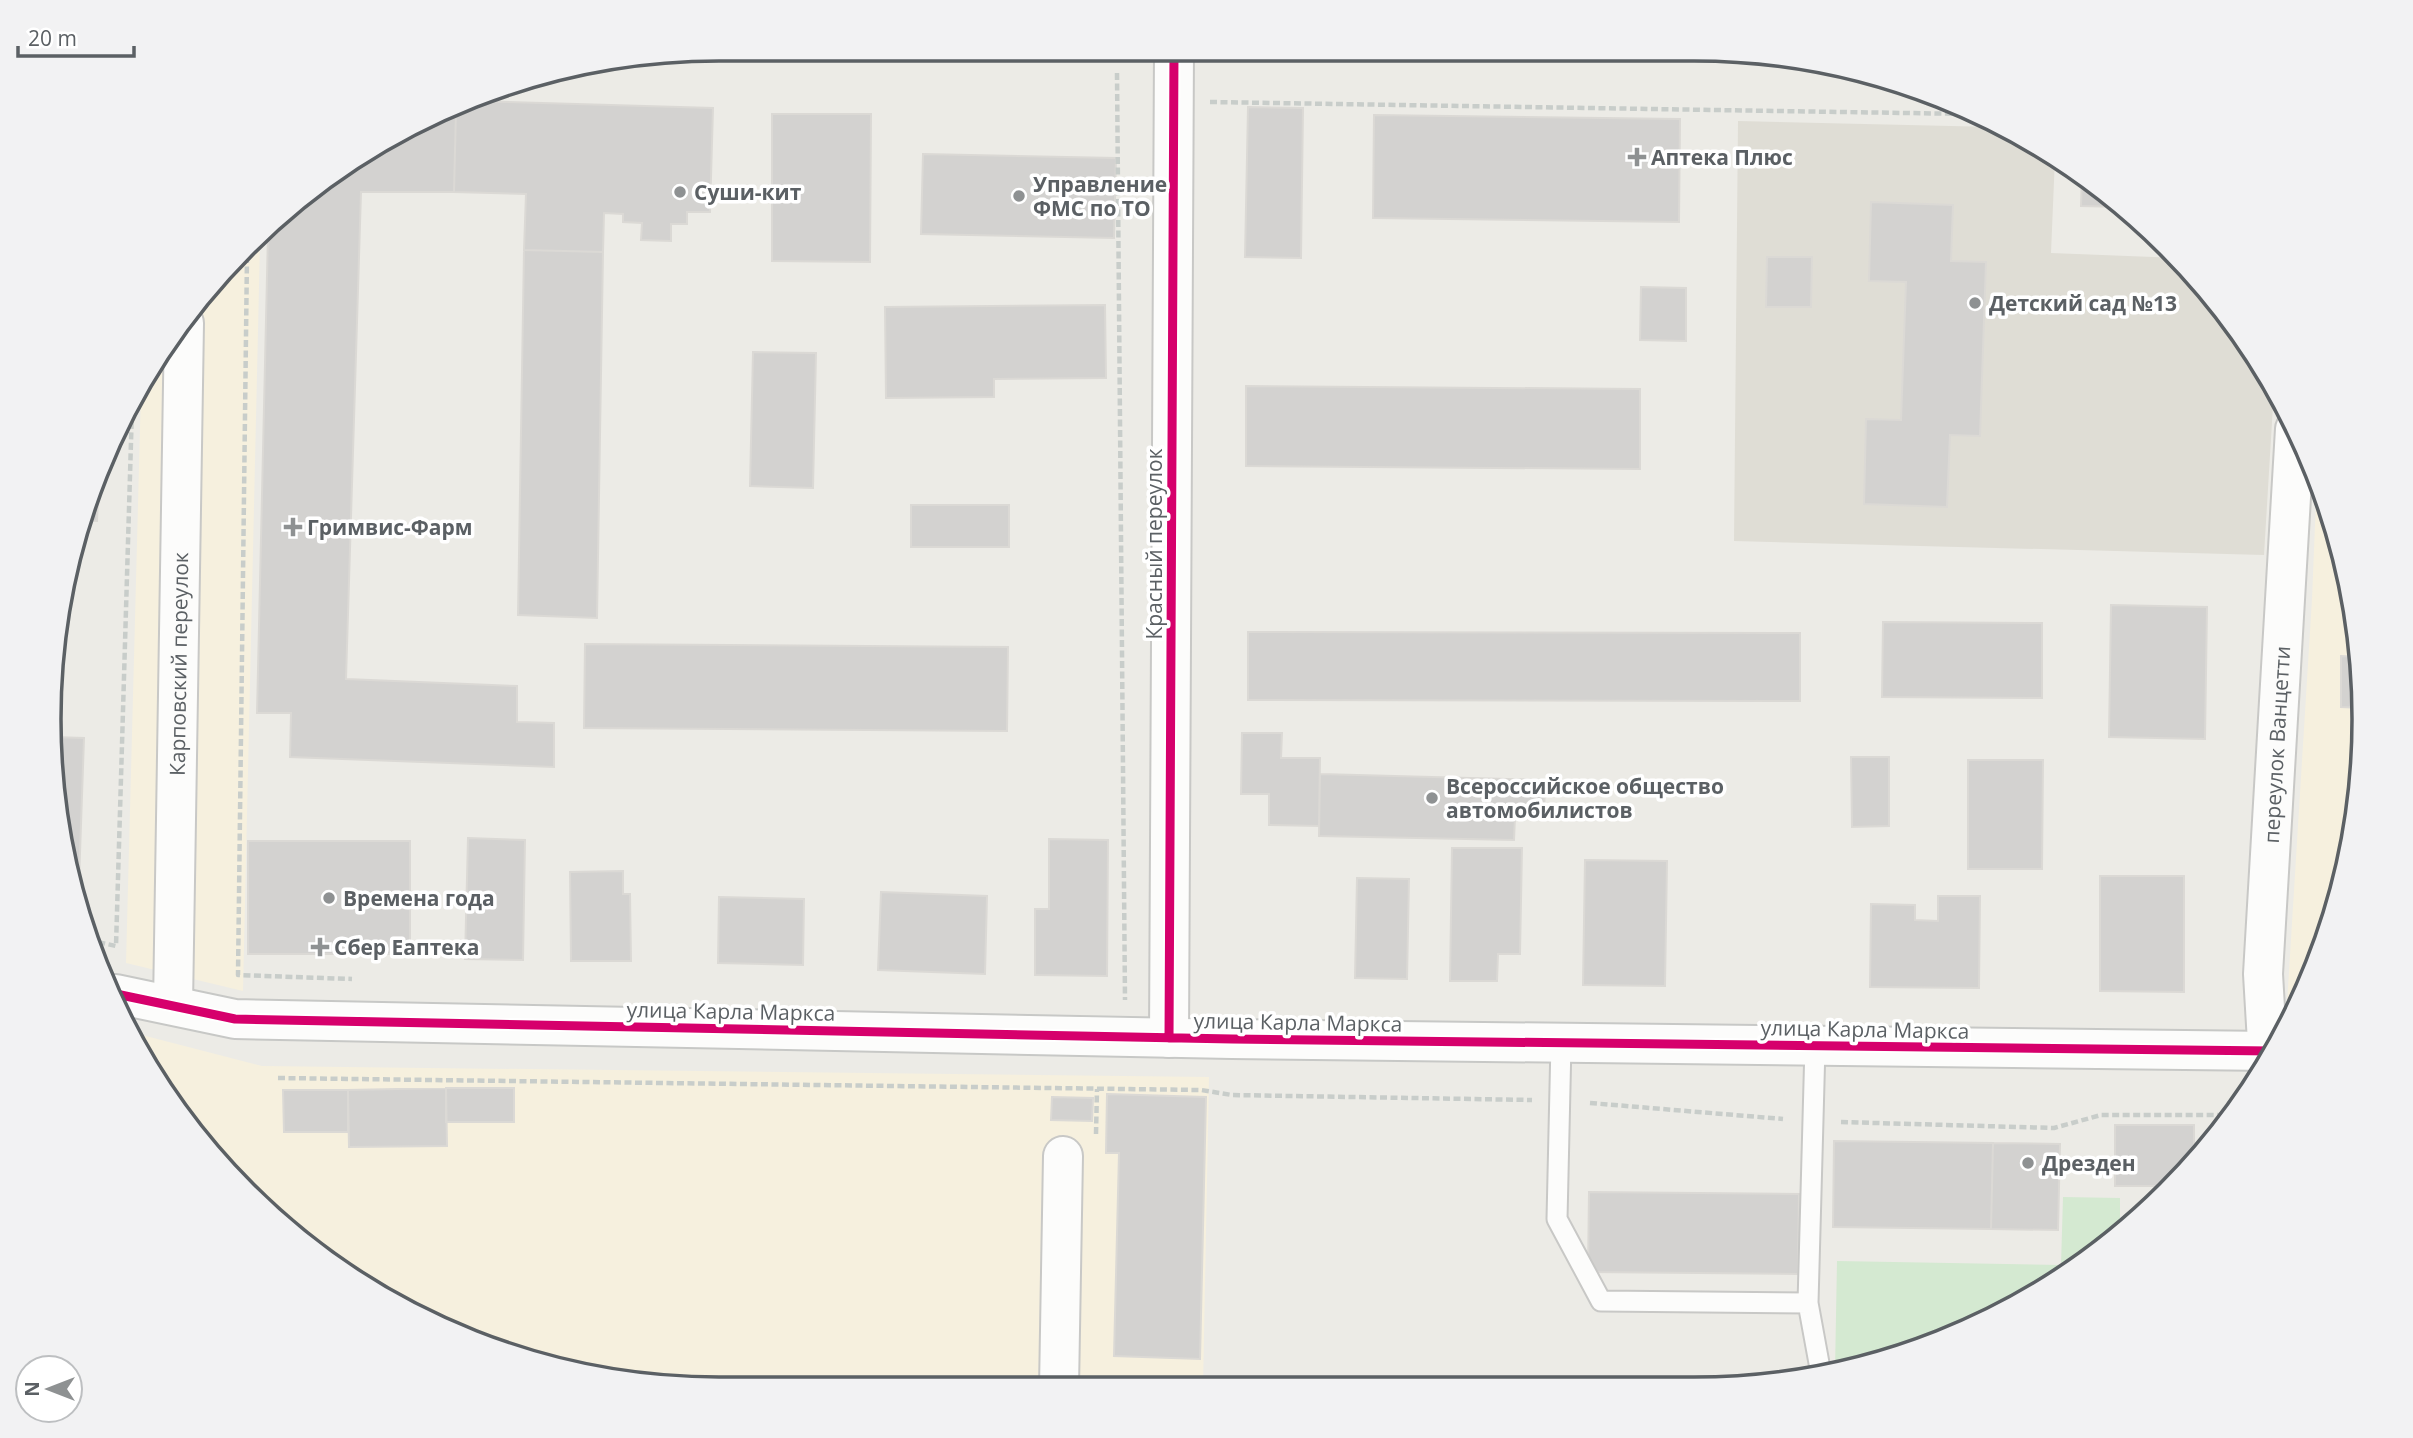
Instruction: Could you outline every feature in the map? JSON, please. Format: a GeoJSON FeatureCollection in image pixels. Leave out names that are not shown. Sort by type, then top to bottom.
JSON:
{"type":"FeatureCollection","features":[{"type":"Feature","properties":{"kind":"street","name":"Красный переулок"},"geometry":{"type":"LineString","coordinates":[[1169,1038],[1174,61]]}},
{"type":"Feature","properties":{"kind":"street","name":"Карповский переулок"},"geometry":{"type":"LineString","coordinates":[[173,1005],[184,338]]}},
{"type":"Feature","properties":{"kind":"street","name":"переулок Ванцетти"},"geometry":{"type":"LineString","coordinates":[[2269,1039],[2263,974],[2294,449]]}},
{"type":"Feature","properties":{"kind":"street","name":"улица Карла Маркса"},"geometry":{"type":"LineString","coordinates":[[122,995],[235,1018],[1169,1038],[2260,1054]]}},
{"type":"Feature","properties":{"kind":"street"},"geometry":{"type":"LineString","coordinates":[[1059,1377],[1063,1156]]}},
{"type":"Feature","properties":{"kind":"lane"},"geometry":{"type":"LineString","coordinates":[[1560,1042],[1557,1219],[1601,1301],[1808,1303]]}},
{"type":"Feature","properties":{"kind":"lane"},"geometry":{"type":"LineString","coordinates":[[1815,1046],[1808,1303],[1819,1364]]}},
{"type":"Feature","properties":{"kind":"path"},"geometry":{"type":"LineString","coordinates":[[1117,73],[1125,1002]]}},
{"type":"Feature","properties":{"kind":"path"},"geometry":{"type":"LineString","coordinates":[[1208,102],[1952,114]]}},
{"type":"Feature","properties":{"kind":"path"},"geometry":{"type":"LineString","coordinates":[[238,975],[247,261]]}},
{"type":"Feature","properties":{"kind":"path"},"geometry":{"type":"LineString","coordinates":[[101,943],[116,946],[132,423]]}},
{"type":"Feature","properties":{"kind":"path"},"geometry":{"type":"LineString","coordinates":[[278,1077],[1201,1090],[1232,1095],[1559,1100],[1813,1121],[2054,1128],[2101,1115],[2219,1115]]}},
{"type":"Feature","properties":{"kind":"shaded area","name":"Детский сад №13"},"geometry":{"type":"Polygon","coordinates":[[[1738,121],[1980,127],[2023,149],[2054,169],[2051,253],[2162,257],[2216,319],[2273,407],[2264,555],[1734,541],[1738,121]]]}},
{"type":"Feature","properties":{"kind":"shaded area"},"geometry":{"type":"Polygon","coordinates":[[[260,248],[243,991],[126,963],[141,406],[197,319],[224,285],[260,248]]]}},
{"type":"Feature","properties":{"kind":"shaded area"},"geometry":{"type":"Polygon","coordinates":[[[2316,505],[2339,591],[2346,633],[2352,719],[2350,762],[2346,805],[2329,889],[2302,971],[2287,1003],[2316,505]]]}},
{"type":"Feature","properties":{"kind":"shaded area"},"geometry":{"type":"Polygon","coordinates":[[[142,1035],[262,1066],[1209,1077],[1203,1377],[719,1377],[633,1371],[549,1354],[467,1327],[390,1289],[319,1241],[285,1214],[254,1184],[224,1153],[197,1119],[142,1035]]]}},
{"type":"Feature","properties":{"kind":"green space"},"geometry":{"type":"Polygon","coordinates":[[[2063,1197],[2120,1198],[2120,1220],[2061,1265],[2063,1197]]]}},
{"type":"Feature","properties":{"kind":"green space"},"geometry":{"type":"Polygon","coordinates":[[[1837,1261],[2060,1265],[2023,1289],[1946,1327],[1905,1342],[1835,1361],[1837,1261]]]}},
{"type":"Feature","properties":{"kind":"building"},"geometry":{"type":"Polygon","coordinates":[[[493,102],[713,108],[710,212],[687,212],[687,224],[671,224],[671,241],[641,240],[642,223],[623,222],[623,214],[604,213],[603,252],[524,250],[526,194],[454,192],[456,116],[493,102]]]}},
{"type":"Feature","properties":{"kind":"building"},"geometry":{"type":"Polygon","coordinates":[[[1248,107],[1303,108],[1301,258],[1245,257],[1248,107]]]}},
{"type":"Feature","properties":{"kind":"building"},"geometry":{"type":"Polygon","coordinates":[[[772,114],[871,114],[870,262],[772,261],[772,114]]]}},
{"type":"Feature","properties":{"kind":"building"},"geometry":{"type":"Polygon","coordinates":[[[1374,115],[1680,119],[1679,222],[1373,218],[1374,115]]]}},
{"type":"Feature","properties":{"kind":"building"},"geometry":{"type":"Polygon","coordinates":[[[456,116],[454,192],[361,192],[346,679],[517,686],[517,722],[554,723],[554,767],[290,757],[291,713],[257,713],[268,241],[285,224],[354,172],[390,149],[456,116]]]}},
{"type":"Feature","properties":{"kind":"building","name":"Управление ФМС по ТО"},"geometry":{"type":"Polygon","coordinates":[[[923,154],[1116,158],[1114,238],[921,234],[923,154]]]}},
{"type":"Feature","properties":{"kind":"building"},"geometry":{"type":"Polygon","coordinates":[[[2082,188],[2106,207],[2081,206],[2082,188]]]}},
{"type":"Feature","properties":{"kind":"building"},"geometry":{"type":"Polygon","coordinates":[[[1871,202],[1953,205],[1951,261],[1986,262],[1980,436],[1950,435],[1947,507],[1864,504],[1866,419],[1901,420],[1906,282],[1869,281],[1871,202]]]}},
{"type":"Feature","properties":{"kind":"building"},"geometry":{"type":"Polygon","coordinates":[[[524,250],[603,252],[597,618],[518,615],[524,250]]]}},
{"type":"Feature","properties":{"kind":"building"},"geometry":{"type":"Polygon","coordinates":[[[1767,257],[1812,257],[1811,307],[1766,307],[1767,257]]]}},
{"type":"Feature","properties":{"kind":"building"},"geometry":{"type":"Polygon","coordinates":[[[1641,287],[1686,288],[1686,341],[1640,340],[1641,287]]]}},
{"type":"Feature","properties":{"kind":"building"},"geometry":{"type":"Polygon","coordinates":[[[1105,305],[1106,378],[994,379],[994,397],[886,398],[885,307],[1105,305]]]}},
{"type":"Feature","properties":{"kind":"building"},"geometry":{"type":"Polygon","coordinates":[[[753,352],[816,353],[813,488],[750,486],[753,352]]]}},
{"type":"Feature","properties":{"kind":"building"},"geometry":{"type":"Polygon","coordinates":[[[1246,386],[1640,389],[1640,469],[1246,466],[1246,386]]]}},
{"type":"Feature","properties":{"kind":"building"},"geometry":{"type":"Polygon","coordinates":[[[98,503],[97,521],[92,521],[98,503]]]}},
{"type":"Feature","properties":{"kind":"building"},"geometry":{"type":"Polygon","coordinates":[[[911,505],[1009,505],[1009,547],[911,547],[911,505]]]}},
{"type":"Feature","properties":{"kind":"building"},"geometry":{"type":"Polygon","coordinates":[[[2111,605],[2207,607],[2205,739],[2109,737],[2111,605]]]}},
{"type":"Feature","properties":{"kind":"building"},"geometry":{"type":"Polygon","coordinates":[[[1883,622],[2042,623],[2042,698],[1882,697],[1883,622]]]}},
{"type":"Feature","properties":{"kind":"building"},"geometry":{"type":"Polygon","coordinates":[[[1248,632],[1800,633],[1800,701],[1248,700],[1248,632]]]}},
{"type":"Feature","properties":{"kind":"building"},"geometry":{"type":"Polygon","coordinates":[[[585,644],[1008,647],[1007,731],[584,728],[585,644]]]}},
{"type":"Feature","properties":{"kind":"building"},"geometry":{"type":"Polygon","coordinates":[[[2341,656],[2348,656],[2351,707],[2341,707],[2341,656]]]}},
{"type":"Feature","properties":{"kind":"building"},"geometry":{"type":"Polygon","coordinates":[[[1242,733],[1282,733],[1281,758],[1320,758],[1319,826],[1269,825],[1269,794],[1241,794],[1242,733]]]}},
{"type":"Feature","properties":{"kind":"building"},"geometry":{"type":"Polygon","coordinates":[[[62,737],[84,738],[79,870],[67,805],[62,737]]]}},
{"type":"Feature","properties":{"kind":"building"},"geometry":{"type":"Polygon","coordinates":[[[1851,757],[1889,757],[1889,826],[1852,827],[1851,757]]]}},
{"type":"Feature","properties":{"kind":"building"},"geometry":{"type":"Polygon","coordinates":[[[1968,760],[2043,760],[2042,869],[1968,869],[1968,760]]]}},
{"type":"Feature","properties":{"kind":"building","name":"Всероссийское общество автомобилистов"},"geometry":{"type":"Polygon","coordinates":[[[1320,774],[1545,780],[1544,817],[1515,817],[1514,840],[1319,836],[1320,774]]]}},
{"type":"Feature","properties":{"kind":"building"},"geometry":{"type":"Polygon","coordinates":[[[468,838],[525,840],[523,960],[465,959],[468,838]]]}},
{"type":"Feature","properties":{"kind":"building"},"geometry":{"type":"Polygon","coordinates":[[[1049,839],[1108,840],[1107,976],[1035,975],[1035,909],[1049,909],[1049,839]]]}},
{"type":"Feature","properties":{"kind":"building","name":"Времена года"},"geometry":{"type":"Polygon","coordinates":[[[248,841],[410,841],[410,954],[248,954],[248,841]]]}},
{"type":"Feature","properties":{"kind":"building"},"geometry":{"type":"Polygon","coordinates":[[[1452,848],[1522,848],[1520,954],[1498,954],[1497,981],[1450,981],[1452,848]]]}},
{"type":"Feature","properties":{"kind":"building"},"geometry":{"type":"Polygon","coordinates":[[[1585,860],[1667,861],[1665,986],[1583,985],[1585,860]]]}},
{"type":"Feature","properties":{"kind":"building"},"geometry":{"type":"Polygon","coordinates":[[[623,871],[623,894],[630,894],[631,961],[571,961],[570,872],[623,871]]]}},
{"type":"Feature","properties":{"kind":"building"},"geometry":{"type":"Polygon","coordinates":[[[2100,876],[2184,876],[2184,992],[2100,991],[2100,876]]]}},
{"type":"Feature","properties":{"kind":"building"},"geometry":{"type":"Polygon","coordinates":[[[1357,878],[1409,879],[1407,979],[1355,978],[1357,878]]]}},
{"type":"Feature","properties":{"kind":"building"},"geometry":{"type":"Polygon","coordinates":[[[881,892],[987,896],[985,974],[878,970],[881,892]]]}},
{"type":"Feature","properties":{"kind":"building"},"geometry":{"type":"Polygon","coordinates":[[[1938,896],[1980,896],[1979,988],[1870,987],[1871,904],[1915,905],[1915,920],[1938,921],[1938,896]]]}},
{"type":"Feature","properties":{"kind":"building"},"geometry":{"type":"Polygon","coordinates":[[[719,897],[804,899],[803,965],[718,963],[719,897]]]}},
{"type":"Feature","properties":{"kind":"building"},"geometry":{"type":"Polygon","coordinates":[[[446,1088],[514,1088],[514,1122],[446,1122],[446,1088]]]}},
{"type":"Feature","properties":{"kind":"building"},"geometry":{"type":"Polygon","coordinates":[[[446,1088],[447,1146],[349,1147],[348,1090],[446,1088]]]}},
{"type":"Feature","properties":{"kind":"building"},"geometry":{"type":"Polygon","coordinates":[[[283,1090],[348,1090],[348,1132],[284,1132],[283,1090]]]}},
{"type":"Feature","properties":{"kind":"building"},"geometry":{"type":"Polygon","coordinates":[[[1107,1094],[1206,1097],[1200,1359],[1114,1356],[1119,1153],[1106,1153],[1107,1094]]]}},
{"type":"Feature","properties":{"kind":"building"},"geometry":{"type":"Polygon","coordinates":[[[1052,1097],[1093,1098],[1092,1121],[1051,1120],[1052,1097]]]}},
{"type":"Feature","properties":{"kind":"building"},"geometry":{"type":"Polygon","coordinates":[[[2115,1125],[2194,1125],[2194,1147],[2157,1186],[2115,1186],[2115,1125]]]}},
{"type":"Feature","properties":{"kind":"building"},"geometry":{"type":"Polygon","coordinates":[[[1834,1141],[1993,1143],[1991,1229],[1833,1227],[1834,1141]]]}},
{"type":"Feature","properties":{"kind":"building"},"geometry":{"type":"Polygon","coordinates":[[[1993,1143],[2060,1144],[2058,1230],[1991,1229],[1993,1143]]]}},
{"type":"Feature","properties":{"kind":"building"},"geometry":{"type":"Polygon","coordinates":[[[1589,1192],[1799,1194],[1798,1274],[1588,1272],[1589,1192]]]}},
{"type":"Feature","properties":{"kind":"cycle path"},"geometry":{"type":"LineString","coordinates":[[1169,1038],[1174,61]]}},
{"type":"Feature","properties":{"kind":"cycle path"},"geometry":{"type":"LineString","coordinates":[[122,995],[235,1019],[1232,1039],[2262,1051]]}},
{"type":"Feature","properties":{"kind":"place","name":"Аптека Плюс"},"geometry":{"type":"Point","coordinates":[1637,157]}},
{"type":"Feature","properties":{"kind":"place","name":"Суши-кит"},"geometry":{"type":"Point","coordinates":[680,192]}},
{"type":"Feature","properties":{"kind":"place","name":"Управление ФМС по ТО"},"geometry":{"type":"Point","coordinates":[1019,196]}},
{"type":"Feature","properties":{"kind":"place","name":"Детский сад №13"},"geometry":{"type":"Point","coordinates":[1975,303]}},
{"type":"Feature","properties":{"kind":"place","name":"Гримвис-Фарм"},"geometry":{"type":"Point","coordinates":[293,527]}},
{"type":"Feature","properties":{"kind":"place","name":"Всероссийское общество автомобилистов"},"geometry":{"type":"Point","coordinates":[1432,798]}},
{"type":"Feature","properties":{"kind":"place","name":"Времена года"},"geometry":{"type":"Point","coordinates":[329,898]}},
{"type":"Feature","properties":{"kind":"place","name":"Сбер Еаптека"},"geometry":{"type":"Point","coordinates":[320,947]}},
{"type":"Feature","properties":{"kind":"place","name":"Дрезден"},"geometry":{"type":"Point","coordinates":[2028,1163]}}]}
